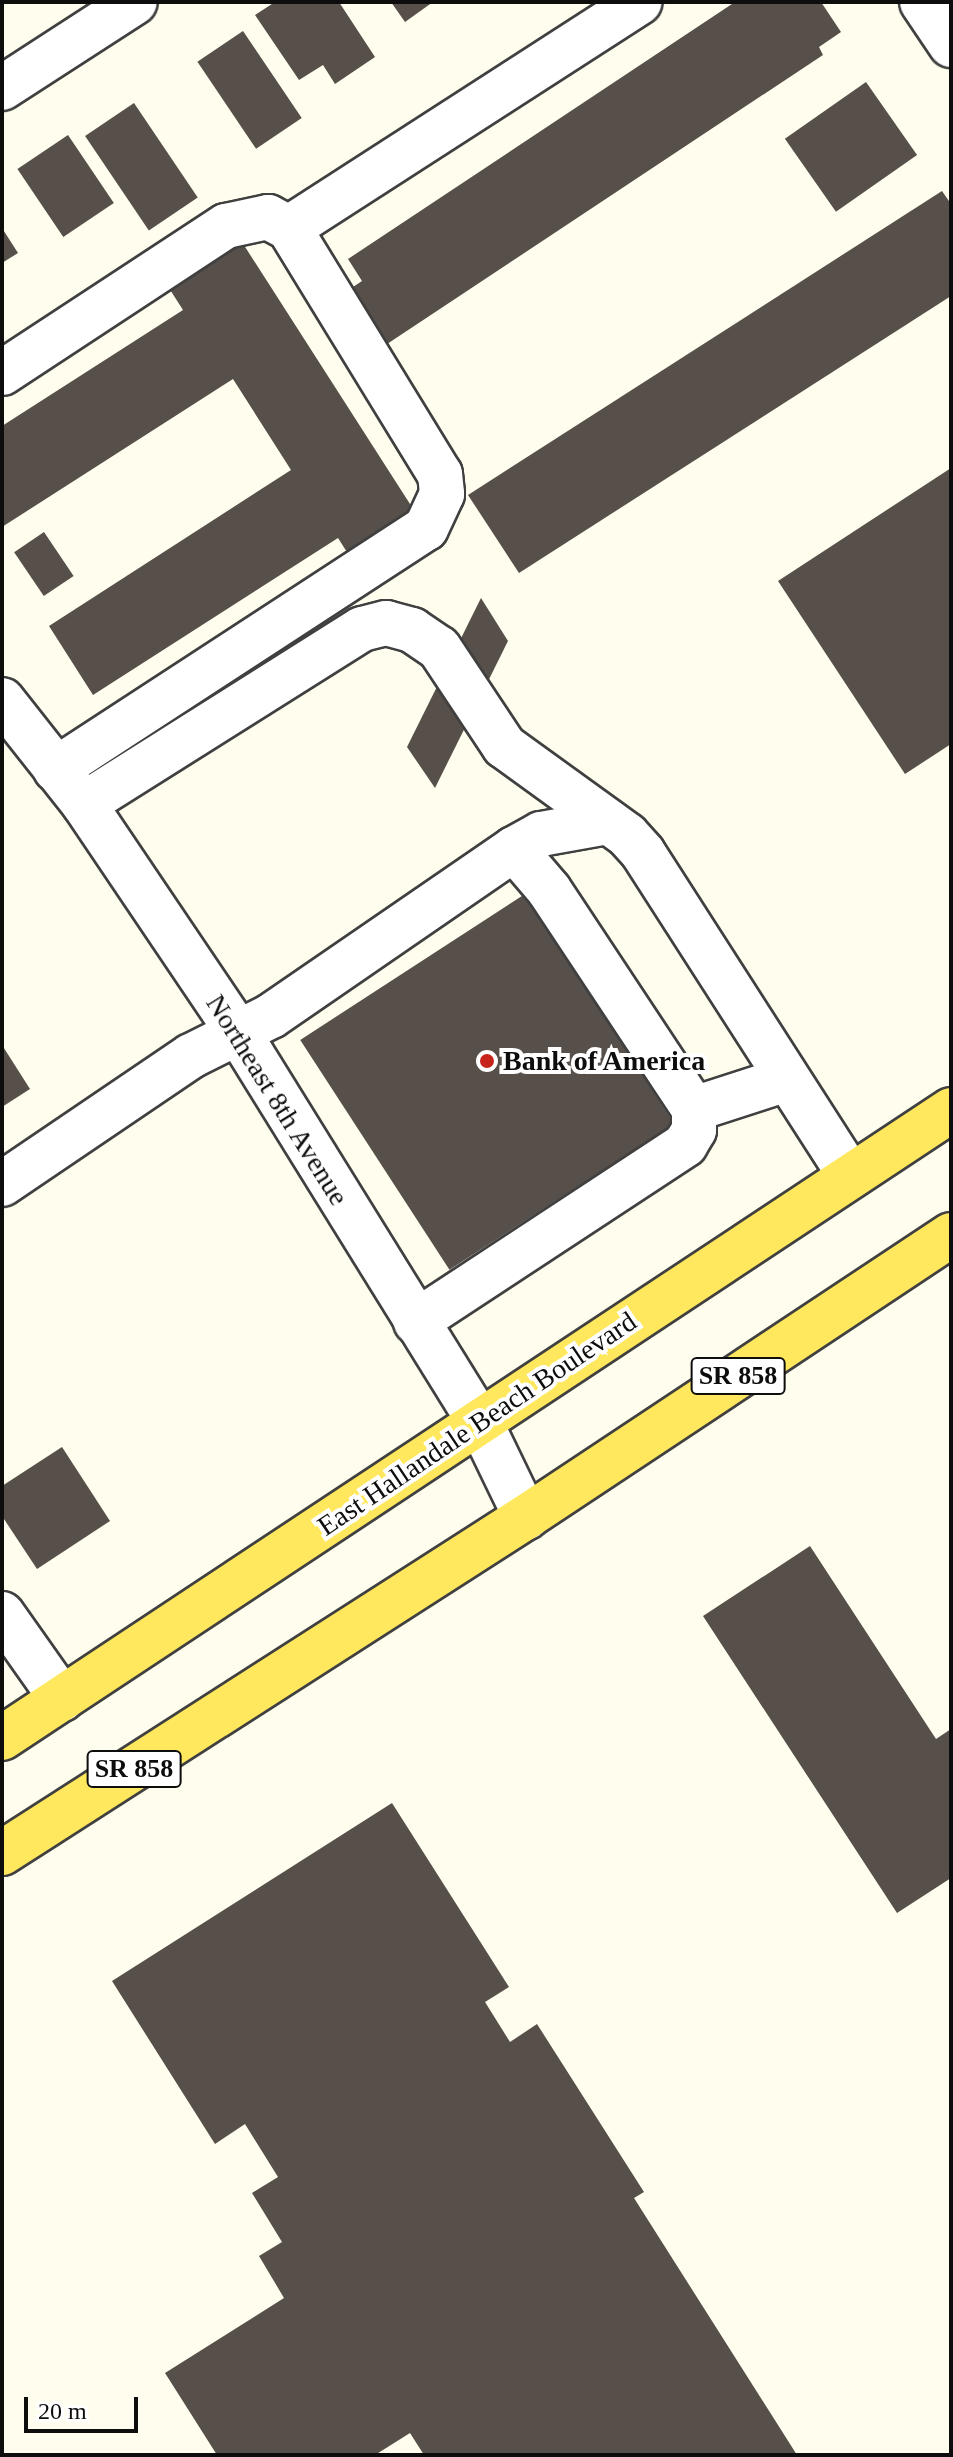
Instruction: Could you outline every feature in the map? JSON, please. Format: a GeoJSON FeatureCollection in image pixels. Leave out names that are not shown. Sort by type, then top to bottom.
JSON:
{"type":"FeatureCollection","features":[{"type":"Feature","properties":{"kind":"main road","name":"East Hallandale Beach Boulevard"},"geometry":{"type":"LineString","coordinates":[[2,1738],[951,1110]]}},
{"type":"Feature","properties":{"kind":"main road","name":"SR 858"},"geometry":{"type":"LineString","coordinates":[[2,1853],[526,1517],[951,1235]]}},
{"type":"Feature","properties":{"kind":"street"},"geometry":{"type":"LineString","coordinates":[[2,88],[135,2]]}},
{"type":"Feature","properties":{"kind":"street"},"geometry":{"type":"LineString","coordinates":[[289,228],[640,2]]}},
{"type":"Feature","properties":{"kind":"street"},"geometry":{"type":"LineString","coordinates":[[922,2],[951,45]]}},
{"type":"Feature","properties":{"kind":"street"},"geometry":{"type":"LineString","coordinates":[[2,373],[226,226],[268,217],[289,228],[440,474],[442,494],[436,515],[426,528],[56,769]]}},
{"type":"Feature","properties":{"kind":"street"},"geometry":{"type":"LineString","coordinates":[[84,804],[362,629],[386,623],[412,630],[439,648],[504,746],[608,822],[643,853],[771,1050],[784,1080],[850,1176]]}},
{"type":"Feature","properties":{"kind":"street","name":"Northeast 8th Avenue"},"geometry":{"type":"LineString","coordinates":[[2,700],[84,804],[238,1032],[480,1422],[526,1517]]}},
{"type":"Feature","properties":{"kind":"street"},"geometry":{"type":"LineString","coordinates":[[2,1184],[191,1056],[307,993],[514,849],[541,834],[608,822]]}},
{"type":"Feature","properties":{"kind":"street"},"geometry":{"type":"LineString","coordinates":[[416,1322],[685,1145],[694,1130],[694,1109],[549,890],[514,849]]}},
{"type":"Feature","properties":{"kind":"street"},"geometry":{"type":"LineString","coordinates":[[694,1109],[784,1080]]}},
{"type":"Feature","properties":{"kind":"street"},"geometry":{"type":"LineString","coordinates":[[2,1614],[62,1699]]}},
{"type":"Feature","properties":{"kind":"building"},"geometry":{"type":"Polygon","coordinates":[[[275,2],[339,2],[375,57],[335,84],[323,65],[299,80],[255,15],[275,2]]]}},
{"type":"Feature","properties":{"kind":"building"},"geometry":{"type":"Polygon","coordinates":[[[391,2],[433,2],[405,22],[391,2]]]}},
{"type":"Feature","properties":{"kind":"building"},"geometry":{"type":"Polygon","coordinates":[[[735,2],[821,2],[841,32],[819,47],[823,55],[375,352],[338,297],[362,281],[348,259],[735,2]]]}},
{"type":"Feature","properties":{"kind":"building"},"geometry":{"type":"Polygon","coordinates":[[[243,31],[302,118],[256,149],[197,62],[243,31]]]}},
{"type":"Feature","properties":{"kind":"building"},"geometry":{"type":"Polygon","coordinates":[[[866,82],[917,155],[836,212],[785,139],[866,82]]]}},
{"type":"Feature","properties":{"kind":"building"},"geometry":{"type":"Polygon","coordinates":[[[134,103],[198,198],[149,231],[85,136],[134,103]]]}},
{"type":"Feature","properties":{"kind":"building"},"geometry":{"type":"Polygon","coordinates":[[[68,135],[114,203],[63,237],[17,169],[68,135]]]}},
{"type":"Feature","properties":{"kind":"building"},"geometry":{"type":"Polygon","coordinates":[[[942,191],[951,204],[951,296],[519,573],[468,495],[942,191]]]}},
{"type":"Feature","properties":{"kind":"building"},"geometry":{"type":"Polygon","coordinates":[[[2,228],[18,253],[2,263],[2,228]]]}},
{"type":"Feature","properties":{"kind":"building"},"geometry":{"type":"Polygon","coordinates":[[[240,239],[419,518],[352,560],[338,538],[93,695],[49,626],[291,470],[233,379],[2,527],[2,426],[183,310],[167,285],[240,239]]]}},
{"type":"Feature","properties":{"kind":"building"},"geometry":{"type":"Polygon","coordinates":[[[951,468],[951,744],[905,774],[778,581],[951,468]]]}},
{"type":"Feature","properties":{"kind":"building"},"geometry":{"type":"Polygon","coordinates":[[[44,532],[74,576],[44,596],[14,552],[44,532]]]}},
{"type":"Feature","properties":{"kind":"building"},"geometry":{"type":"Polygon","coordinates":[[[481,598],[508,641],[435,788],[407,747],[481,598]]]}},
{"type":"Feature","properties":{"kind":"building"},"geometry":{"type":"Polygon","coordinates":[[[525,894],[674,1124],[449,1270],[300,1040],[525,894]]]}},
{"type":"Feature","properties":{"kind":"building"},"geometry":{"type":"Polygon","coordinates":[[[2,1045],[30,1089],[2,1107],[2,1045]]]}},
{"type":"Feature","properties":{"kind":"building"},"geometry":{"type":"Polygon","coordinates":[[[62,1447],[110,1521],[37,1569],[2,1516],[2,1486],[62,1447]]]}},
{"type":"Feature","properties":{"kind":"building"},"geometry":{"type":"Polygon","coordinates":[[[810,1546],[936,1739],[951,1729],[951,1878],[897,1913],[703,1616],[810,1546]]]}},
{"type":"Feature","properties":{"kind":"building"},"geometry":{"type":"Polygon","coordinates":[[[392,1803],[509,1987],[485,2002],[510,2042],[537,2024],[644,2192],[634,2198],[797,2455],[424,2455],[410,2433],[375,2455],[217,2455],[165,2373],[284,2298],[259,2256],[282,2242],[252,2193],[278,2177],[245,2124],[215,2144],[112,1981],[392,1803]]]}},
{"type":"Feature","properties":{"kind":"place","name":"Bank of America"},"geometry":{"type":"Point","coordinates":[487,1061]}}]}
